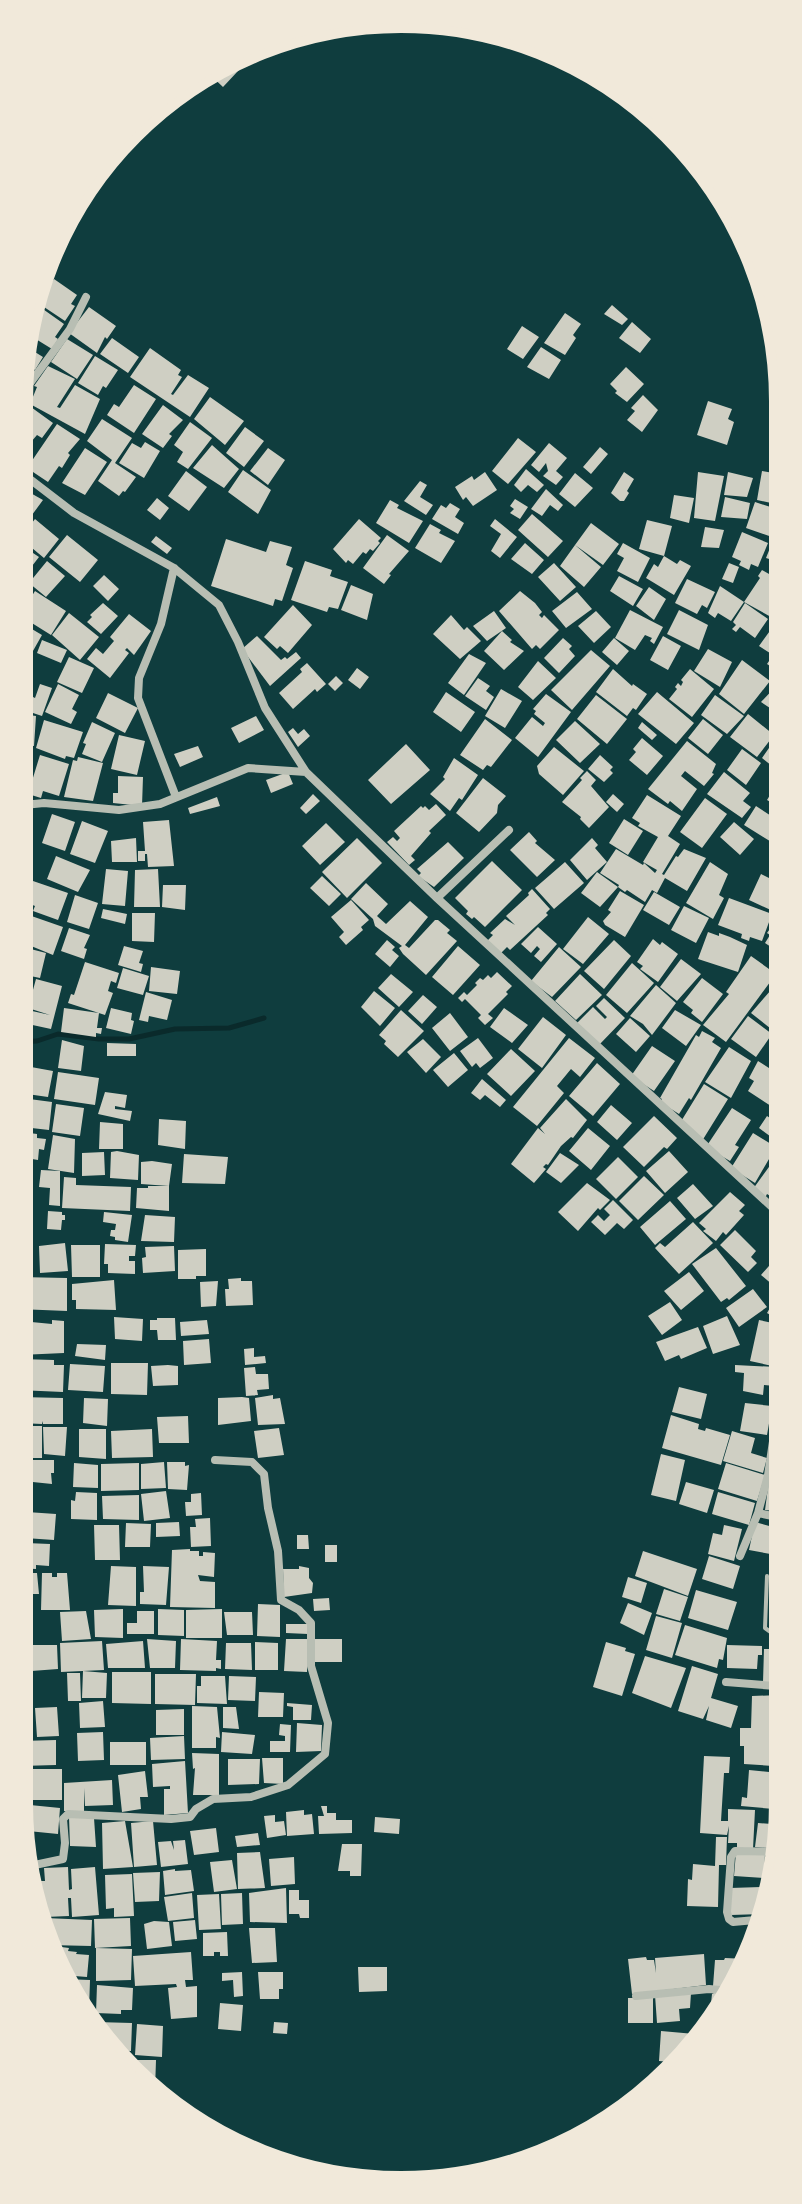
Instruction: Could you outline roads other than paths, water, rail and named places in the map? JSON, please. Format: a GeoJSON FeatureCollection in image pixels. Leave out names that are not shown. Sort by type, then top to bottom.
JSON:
{"type":"FeatureCollection","features":[{"type":"Feature","properties":{"kind":"street"},"geometry":{"type":"LineString","coordinates":[[29,385],[70,329],[86,297]]}},
{"type":"Feature","properties":{"kind":"street"},"geometry":{"type":"LineString","coordinates":[[28,478],[74,513],[174,568],[219,605],[265,708],[306,772],[437,898],[774,1209]]}},
{"type":"Feature","properties":{"kind":"street"},"geometry":{"type":"LineString","coordinates":[[174,568],[161,624],[139,678],[138,698],[176,797]]}},
{"type":"Feature","properties":{"kind":"street"},"geometry":{"type":"LineString","coordinates":[[28,805],[44,803],[119,810],[160,804],[248,768],[306,772]]}},
{"type":"Feature","properties":{"kind":"street"},"geometry":{"type":"LineString","coordinates":[[437,898],[509,830]]}},
{"type":"Feature","properties":{"kind":"street"},"geometry":{"type":"LineString","coordinates":[[740,1556],[758,1513],[774,1434]]}},
{"type":"Feature","properties":{"kind":"street"},"geometry":{"type":"LineString","coordinates":[[33,1865],[63,1859],[63,1819],[68,1814],[171,1819],[190,1817],[196,1809],[213,1799],[251,1797],[288,1785],[325,1754],[328,1723],[311,1666],[311,1623],[299,1610],[281,1600],[278,1551],[264,1474],[252,1462],[215,1460]]}},
{"type":"Feature","properties":{"kind":"street"},"geometry":{"type":"LineString","coordinates":[[768,1475],[774,1476]]}},
{"type":"Feature","properties":{"kind":"street"},"geometry":{"type":"LineString","coordinates":[[758,1513],[774,1516]]}},
{"type":"Feature","properties":{"kind":"street"},"geometry":{"type":"LineString","coordinates":[[726,1682],[774,1686]]}},
{"type":"Feature","properties":{"kind":"street"},"geometry":{"type":"LineString","coordinates":[[755,1920],[733,1922],[729,1919],[731,1857],[735,1851],[771,1852]]}},
{"type":"Feature","properties":{"kind":"street"},"geometry":{"type":"LineString","coordinates":[[636,1996],[724,1990]]}},
{"type":"Feature","properties":{"kind":"lane"},"geometry":{"type":"LineString","coordinates":[[767,1576],[765,1628],[774,1633]]}},
{"type":"Feature","properties":{"kind":"waterway"},"geometry":{"type":"LineString","coordinates":[[28,1041],[58,1034],[129,1039],[175,1029],[229,1028],[264,1018]]}}]}
